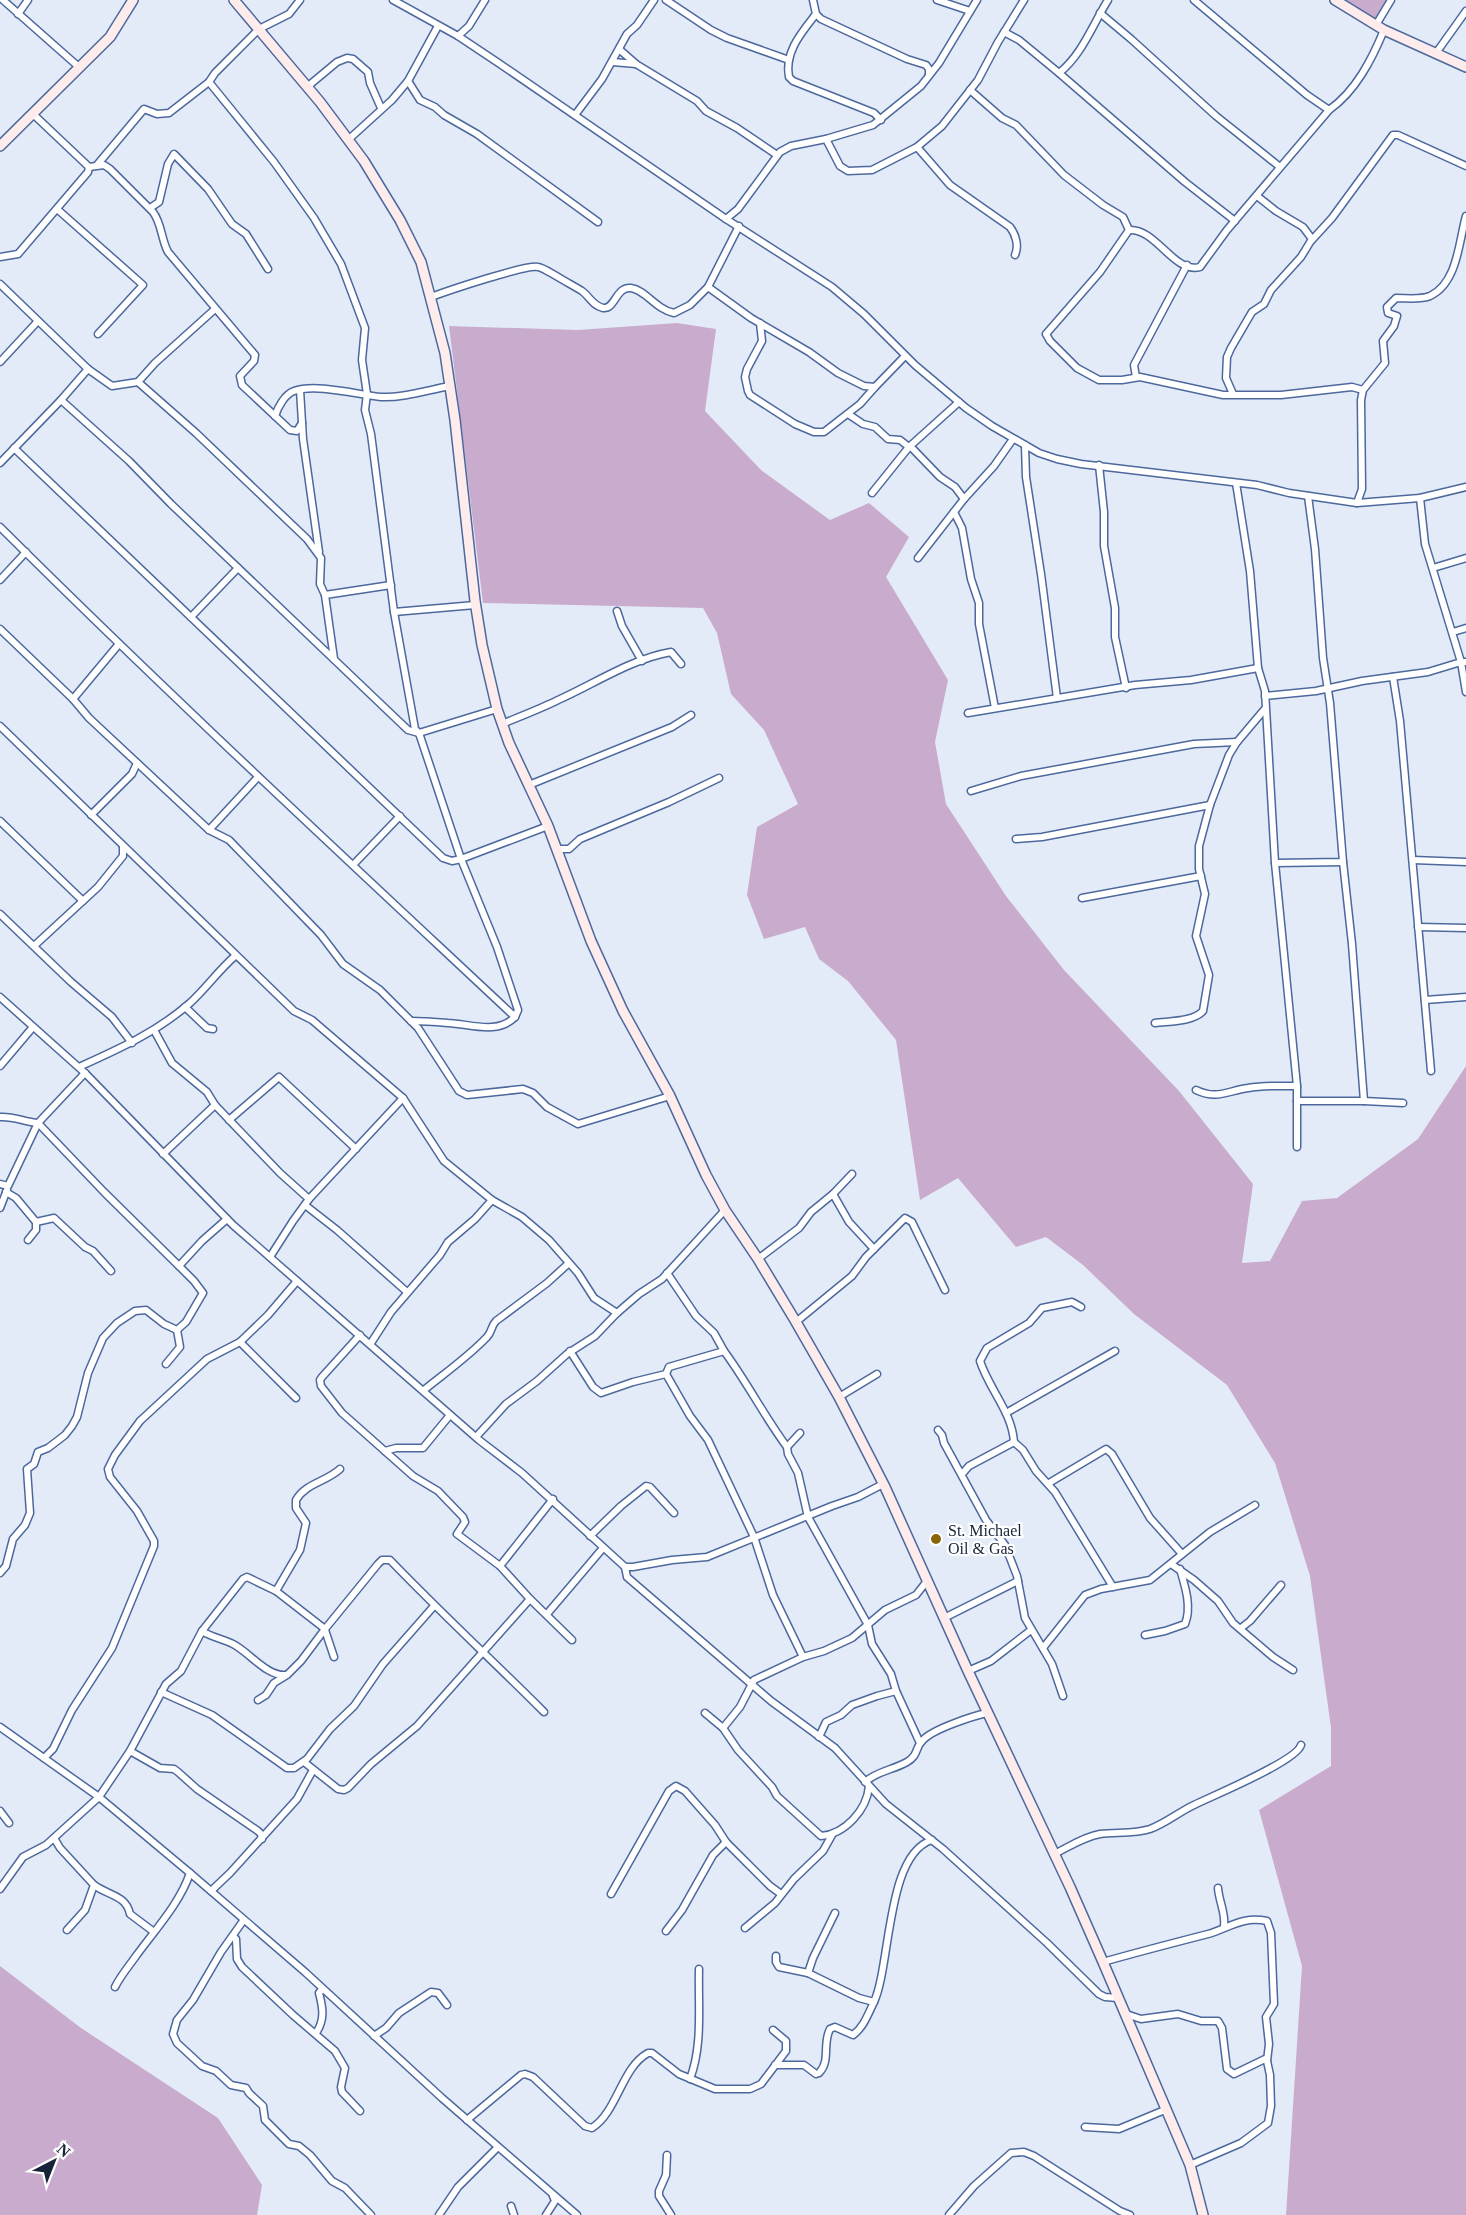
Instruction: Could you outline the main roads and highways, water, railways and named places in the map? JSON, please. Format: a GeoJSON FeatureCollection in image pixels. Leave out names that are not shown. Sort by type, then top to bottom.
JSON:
{"type":"FeatureCollection","features":[{"type":"Feature","properties":{"kind":"place","name":"St. Michael Oil & Gas"},"geometry":{"type":"Point","coordinates":[936,1539]}}]}
